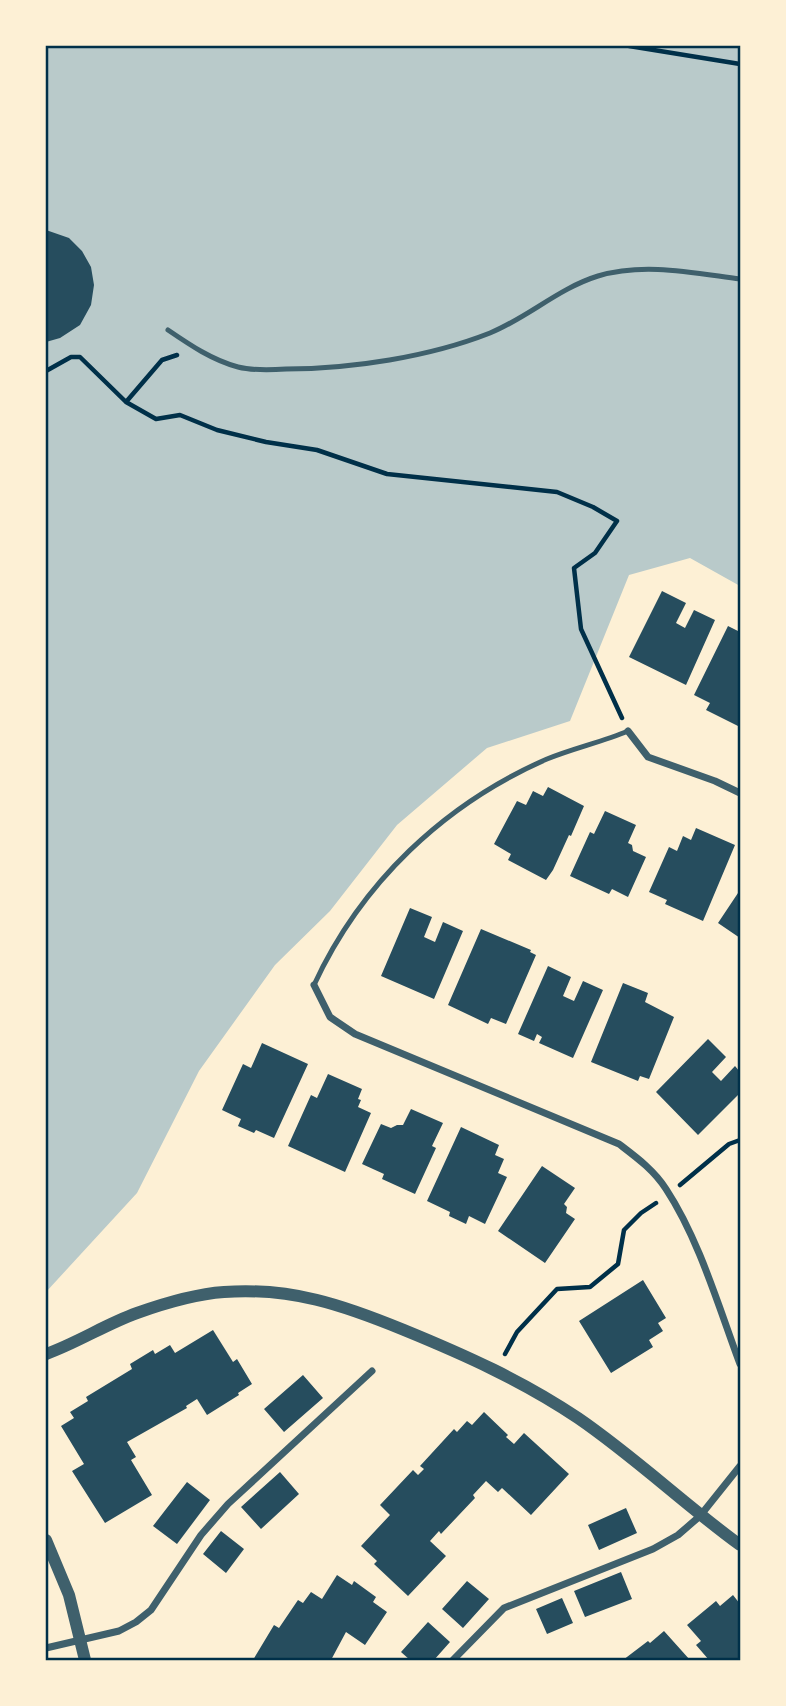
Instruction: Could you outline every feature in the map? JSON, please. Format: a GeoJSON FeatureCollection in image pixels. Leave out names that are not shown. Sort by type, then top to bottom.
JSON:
{"type":"FeatureCollection","features":[{"type":"Feature","properties":{"kind":"street"},"geometry":{"type":"LineString","coordinates":[[628,731],[648,757],[740,793]]}},
{"type":"Feature","properties":{"kind":"street"},"geometry":{"type":"LineString","coordinates":[[314,985],[330,1017],[355,1034],[619,1144],[647,1166],[683,1216],[740,1364]]}},
{"type":"Feature","properties":{"kind":"street"},"geometry":{"type":"LineString","coordinates":[[46,1354],[136,1313],[180,1299],[224,1292],[271,1292],[314,1298],[357,1311],[496,1370],[579,1419],[740,1545]]}},
{"type":"Feature","properties":{"kind":"street"},"geometry":{"type":"LineString","coordinates":[[46,1648],[119,1631],[151,1610],[194,1544],[228,1504],[372,1371]]}},
{"type":"Feature","properties":{"kind":"street"},"geometry":{"type":"LineString","coordinates":[[453,1661],[503,1608],[667,1543],[700,1516],[740,1466]]}},
{"type":"Feature","properties":{"kind":"street"},"geometry":{"type":"LineString","coordinates":[[46,1540],[69,1595],[85,1661]]}},
{"type":"Feature","properties":{"kind":"lane"},"geometry":{"type":"LineString","coordinates":[[168,330],[195,348],[241,368],[266,370],[328,367],[459,343],[491,332],[597,276],[645,269],[740,279]]}},
{"type":"Feature","properties":{"kind":"lane"},"geometry":{"type":"LineString","coordinates":[[314,985],[333,945],[357,909],[387,873],[425,835],[465,804],[506,778],[549,758],[628,731]]}},
{"type":"Feature","properties":{"kind":"path"},"geometry":{"type":"LineString","coordinates":[[629,46],[740,64]]}},
{"type":"Feature","properties":{"kind":"path"},"geometry":{"type":"LineString","coordinates":[[126,402],[162,360],[195,348]]}},
{"type":"Feature","properties":{"kind":"path"},"geometry":{"type":"LineString","coordinates":[[46,371],[71,357],[80,357],[126,402],[156,419],[180,415],[217,430],[266,442],[317,450],[387,474],[557,492],[593,507],[617,521],[595,553],[574,568],[581,629],[628,731]]}},
{"type":"Feature","properties":{"kind":"path"},"geometry":{"type":"LineString","coordinates":[[496,1370],[517,1332],[557,1289],[590,1287],[618,1264],[624,1230],[641,1213],[699,1171],[729,1144],[740,1140]]}},
{"type":"Feature","properties":{"kind":"shaded area"},"geometry":{"type":"Polygon","coordinates":[[[46,46],[740,46],[740,586],[690,558],[629,575],[570,721],[487,748],[397,825],[330,911],[275,965],[199,1071],[137,1193],[46,1292],[46,46]]]}},
{"type":"Feature","properties":{"kind":"building"},"geometry":{"type":"Polygon","coordinates":[[[46,230],[69,238],[82,251],[91,267],[94,285],[91,305],[80,325],[60,338],[46,342],[46,230]]]}},
{"type":"Feature","properties":{"kind":"building"},"geometry":{"type":"Polygon","coordinates":[[[662,591],[686,603],[676,623],[685,628],[694,610],[715,620],[686,685],[629,657],[662,591]]]}},
{"type":"Feature","properties":{"kind":"building"},"geometry":{"type":"Polygon","coordinates":[[[728,626],[740,632],[740,727],[706,710],[710,703],[694,695],[728,626]]]}},
{"type":"Feature","properties":{"kind":"building"},"geometry":{"type":"Polygon","coordinates":[[[548,787],[584,806],[571,836],[569,835],[546,880],[508,860],[511,854],[494,844],[517,801],[526,805],[533,791],[543,796],[548,787]]]}},
{"type":"Feature","properties":{"kind":"building"},"geometry":{"type":"Polygon","coordinates":[[[605,811],[636,825],[628,843],[632,845],[633,851],[646,857],[628,897],[612,889],[609,894],[570,876],[590,832],[594,834],[605,811]]]}},
{"type":"Feature","properties":{"kind":"building"},"geometry":{"type":"Polygon","coordinates":[[[696,828],[735,845],[703,921],[665,904],[667,900],[649,892],[669,847],[677,851],[683,836],[691,840],[696,828]]]}},
{"type":"Feature","properties":{"kind":"building"},"geometry":{"type":"Polygon","coordinates":[[[740,890],[740,938],[718,923],[740,890]]]}},
{"type":"Feature","properties":{"kind":"building"},"geometry":{"type":"Polygon","coordinates":[[[410,908],[432,917],[424,937],[435,942],[443,922],[463,931],[434,999],[381,976],[410,908]]]}},
{"type":"Feature","properties":{"kind":"building"},"geometry":{"type":"Polygon","coordinates":[[[481,929],[531,950],[530,952],[536,955],[506,1024],[491,1018],[488,1024],[448,1005],[481,929]]]}},
{"type":"Feature","properties":{"kind":"building"},"geometry":{"type":"Polygon","coordinates":[[[548,966],[571,977],[563,996],[574,1001],[583,981],[603,990],[573,1058],[539,1043],[542,1037],[537,1034],[534,1041],[518,1034],[548,966]]]}},
{"type":"Feature","properties":{"kind":"building"},"geometry":{"type":"Polygon","coordinates":[[[623,983],[648,993],[645,1002],[674,1017],[649,1079],[640,1076],[638,1081],[591,1062],[623,983]]]}},
{"type":"Feature","properties":{"kind":"building"},"geometry":{"type":"Polygon","coordinates":[[[708,1039],[726,1057],[712,1072],[721,1081],[735,1066],[740,1072],[740,1093],[698,1135],[656,1092],[708,1039]]]}},
{"type":"Feature","properties":{"kind":"building"},"geometry":{"type":"Polygon","coordinates":[[[262,1043],[308,1064],[274,1138],[238,1126],[241,1119],[222,1110],[243,1064],[251,1068],[262,1043]]]}},
{"type":"Feature","properties":{"kind":"building"},"geometry":{"type":"Polygon","coordinates":[[[328,1074],[362,1089],[358,1107],[371,1113],[345,1172],[288,1146],[311,1095],[317,1098],[328,1074]]]}},
{"type":"Feature","properties":{"kind":"building"},"geometry":{"type":"Polygon","coordinates":[[[411,1109],[443,1123],[432,1146],[436,1148],[415,1194],[382,1179],[384,1174],[362,1164],[381,1124],[391,1128],[403,1125],[411,1109]]]}},
{"type":"Feature","properties":{"kind":"building"},"geometry":{"type":"Polygon","coordinates":[[[461,1127],[499,1145],[495,1155],[504,1159],[498,1173],[507,1177],[485,1224],[469,1216],[466,1224],[449,1216],[450,1212],[427,1201],[461,1127]]]}},
{"type":"Feature","properties":{"kind":"building"},"geometry":{"type":"Polygon","coordinates":[[[542,1166],[575,1188],[564,1204],[567,1207],[566,1213],[575,1219],[545,1263],[498,1231],[542,1166]]]}},
{"type":"Feature","properties":{"kind":"building"},"geometry":{"type":"Polygon","coordinates":[[[643,1280],[666,1318],[658,1323],[663,1331],[649,1340],[653,1347],[611,1373],[579,1321],[643,1280]]]}},
{"type":"Feature","properties":{"kind":"building"},"geometry":{"type":"Polygon","coordinates":[[[213,1330],[233,1362],[237,1359],[252,1384],[207,1415],[197,1399],[186,1406],[187,1408],[127,1442],[136,1457],[131,1460],[152,1495],[105,1523],[72,1471],[84,1464],[61,1426],[74,1418],[70,1412],[88,1401],[86,1397],[132,1369],[130,1364],[153,1350],[155,1354],[170,1345],[175,1353],[213,1330]]]}},
{"type":"Feature","properties":{"kind":"building"},"geometry":{"type":"Polygon","coordinates":[[[303,1375],[323,1398],[284,1432],[264,1409],[303,1375]]]}},
{"type":"Feature","properties":{"kind":"building"},"geometry":{"type":"Polygon","coordinates":[[[484,1412],[514,1444],[524,1433],[569,1474],[531,1515],[502,1488],[498,1492],[486,1481],[473,1495],[475,1498],[441,1534],[439,1531],[430,1541],[446,1556],[408,1596],[374,1564],[377,1561],[361,1546],[390,1515],[380,1505],[413,1470],[418,1475],[424,1469],[420,1466],[454,1429],[457,1432],[467,1421],[472,1425],[484,1412]]]}},
{"type":"Feature","properties":{"kind":"building"},"geometry":{"type":"Polygon","coordinates":[[[280,1472],[299,1494],[261,1529],[241,1507],[280,1472]]]}},
{"type":"Feature","properties":{"kind":"building"},"geometry":{"type":"Polygon","coordinates":[[[187,1482],[210,1500],[177,1544],[153,1526],[187,1482]]]}},
{"type":"Feature","properties":{"kind":"building"},"geometry":{"type":"Polygon","coordinates":[[[626,1508],[637,1533],[599,1550],[588,1525],[626,1508]]]}},
{"type":"Feature","properties":{"kind":"building"},"geometry":{"type":"Polygon","coordinates":[[[221,1531],[244,1549],[226,1573],[203,1554],[221,1531]]]}},
{"type":"Feature","properties":{"kind":"building"},"geometry":{"type":"Polygon","coordinates":[[[621,1572],[632,1599],[585,1617],[574,1591],[621,1572]]]}},
{"type":"Feature","properties":{"kind":"building"},"geometry":{"type":"Polygon","coordinates":[[[337,1575],[352,1585],[354,1581],[376,1597],[373,1602],[387,1612],[365,1645],[346,1632],[331,1660],[253,1660],[274,1625],[279,1628],[298,1600],[303,1603],[311,1592],[322,1599],[337,1575]]]}},
{"type":"Feature","properties":{"kind":"building"},"geometry":{"type":"Polygon","coordinates":[[[467,1581],[489,1599],[463,1628],[442,1609],[467,1581]]]}},
{"type":"Feature","properties":{"kind":"building"},"geometry":{"type":"Polygon","coordinates":[[[733,1595],[740,1604],[740,1660],[709,1660],[696,1645],[701,1641],[687,1625],[716,1601],[720,1606],[733,1595]]]}},
{"type":"Feature","properties":{"kind":"building"},"geometry":{"type":"Polygon","coordinates":[[[562,1598],[573,1623],[547,1634],[536,1609],[562,1598]]]}},
{"type":"Feature","properties":{"kind":"building"},"geometry":{"type":"Polygon","coordinates":[[[428,1622],[450,1642],[434,1660],[410,1660],[401,1652],[428,1622]]]}},
{"type":"Feature","properties":{"kind":"building"},"geometry":{"type":"Polygon","coordinates":[[[664,1631],[690,1660],[623,1660],[648,1641],[650,1643],[664,1631]]]}}]}
